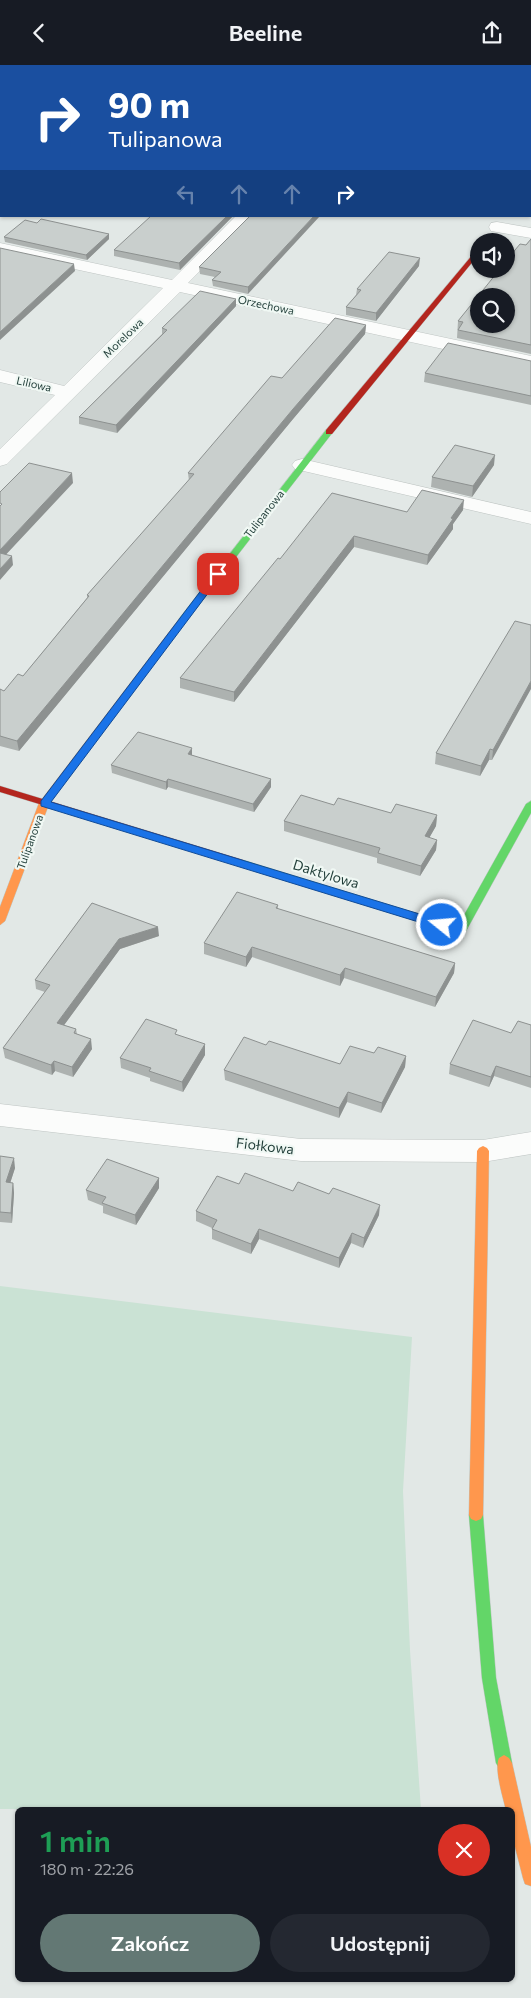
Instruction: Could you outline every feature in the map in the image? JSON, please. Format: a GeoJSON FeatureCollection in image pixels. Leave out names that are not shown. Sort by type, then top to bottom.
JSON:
{"type":"FeatureCollection","features":[{"type":"Feature","properties":{"kind":"street","name":"Morelowa"},"geometry":{"type":"LineString","coordinates":[[0,460],[245,217]]}},
{"type":"Feature","properties":{"kind":"street"},"geometry":{"type":"LineString","coordinates":[[492,233],[502,221],[531,233]]}},
{"type":"Feature","properties":{"kind":"street","name":"Orzechowa"},"geometry":{"type":"LineString","coordinates":[[0,248],[531,362]]}},
{"type":"Feature","properties":{"kind":"street","name":"Tulipanowa"},"geometry":{"type":"LineString","coordinates":[[0,921],[44,803],[302,465],[470,260]]}},
{"type":"Feature","properties":{"kind":"street","name":"Liliowa"},"geometry":{"type":"LineString","coordinates":[[0,376],[67,392]]}},
{"type":"Feature","properties":{"kind":"street"},"geometry":{"type":"LineString","coordinates":[[302,465],[531,518]]}},
{"type":"Feature","properties":{"kind":"street"},"geometry":{"type":"LineString","coordinates":[[0,789],[44,803]]}},
{"type":"Feature","properties":{"kind":"street","name":"Daktylowa"},"geometry":{"type":"LineString","coordinates":[[44,803],[461,931],[531,804]]}},
{"type":"Feature","properties":{"kind":"street","name":"Fiołkowa"},"geometry":{"type":"LineString","coordinates":[[0,1115],[301,1150],[483,1151],[531,1143]]}},
{"type":"Feature","properties":{"kind":"street"},"geometry":{"type":"LineString","coordinates":[[483,1151],[475,1507],[489,1678],[513,1807]]}},
{"type":"Feature","properties":{"kind":"street"},"geometry":{"type":"LineString","coordinates":[[515,1814],[531,1878]]}},
{"type":"Feature","properties":{"kind":"green space"},"geometry":{"type":"Polygon","coordinates":[[[0,1286],[412,1337],[403,1491],[410,1650],[421,1807],[15,1807],[15,1809],[0,1809],[0,1286]]]}},
{"type":"Feature","properties":{"kind":"building"},"geometry":{"type":"Polygon","coordinates":[[[150,217],[226,217],[179,263],[114,250],[150,217]]]}},
{"type":"Feature","properties":{"kind":"building"},"geometry":{"type":"Polygon","coordinates":[[[249,217],[313,217],[248,287],[212,280],[221,272],[199,267],[249,217]]]}},
{"type":"Feature","properties":{"kind":"building"},"geometry":{"type":"Polygon","coordinates":[[[41,219],[109,234],[86,255],[4,237],[25,220],[37,223],[41,219]]]}},
{"type":"Feature","properties":{"kind":"building"},"geometry":{"type":"Polygon","coordinates":[[[531,239],[531,345],[473,333],[515,333],[515,288],[485,288],[493,278],[515,278],[515,250],[520,244],[526,245],[531,239]]]}},
{"type":"Feature","properties":{"kind":"building"},"geometry":{"type":"Polygon","coordinates":[[[0,248],[74,264],[0,332],[0,248]]]}},
{"type":"Feature","properties":{"kind":"building"},"geometry":{"type":"Polygon","coordinates":[[[389,252],[420,258],[376,313],[346,307],[361,290],[357,289],[389,252]]]}},
{"type":"Feature","properties":{"kind":"building"},"geometry":{"type":"Polygon","coordinates":[[[200,291],[236,299],[116,425],[79,417],[167,330],[162,328],[200,291]]]}},
{"type":"Feature","properties":{"kind":"building"},"geometry":{"type":"Polygon","coordinates":[[[470,306],[470,332],[458,330],[463,322],[458,321],[470,306]]]}},
{"type":"Feature","properties":{"kind":"building"},"geometry":{"type":"Polygon","coordinates":[[[335,318],[366,325],[293,409],[17,741],[0,736],[0,689],[4,691],[18,674],[23,676],[89,596],[87,595],[194,474],[188,473],[271,376],[282,378],[335,318]]]}},
{"type":"Feature","properties":{"kind":"building"},"geometry":{"type":"Polygon","coordinates":[[[448,343],[531,361],[531,396],[425,373],[448,343]]]}},
{"type":"Feature","properties":{"kind":"building"},"geometry":{"type":"Polygon","coordinates":[[[455,445],[495,455],[473,486],[432,477],[455,445]]]}},
{"type":"Feature","properties":{"kind":"building"},"geometry":{"type":"Polygon","coordinates":[[[29,463],[72,473],[0,550],[0,506],[2,504],[0,503],[0,492],[29,463]]]}},
{"type":"Feature","properties":{"kind":"building"},"geometry":{"type":"Polygon","coordinates":[[[422,490],[464,500],[428,555],[354,536],[234,692],[180,678],[278,558],[280,559],[332,493],[407,512],[422,490]]]}},
{"type":"Feature","properties":{"kind":"building"},"geometry":{"type":"Polygon","coordinates":[[[0,553],[12,556],[0,569],[0,553]]]}},
{"type":"Feature","properties":{"kind":"building"},"geometry":{"type":"Polygon","coordinates":[[[515,621],[531,625],[531,681],[493,750],[490,749],[481,766],[436,753],[515,621]]]}},
{"type":"Feature","properties":{"kind":"building"},"geometry":{"type":"Polygon","coordinates":[[[138,732],[192,748],[188,754],[271,779],[253,804],[168,779],[166,782],[111,765],[138,732]]]}},
{"type":"Feature","properties":{"kind":"building"},"geometry":{"type":"Polygon","coordinates":[[[301,795],[334,805],[338,798],[391,813],[396,804],[437,815],[425,836],[437,840],[421,866],[378,853],[380,848],[284,821],[301,795]]]}},
{"type":"Feature","properties":{"kind":"building"},"geometry":{"type":"Polygon","coordinates":[[[237,892],[278,905],[276,908],[455,963],[436,997],[345,968],[340,975],[252,947],[246,957],[204,943],[237,892]]]}},
{"type":"Feature","properties":{"kind":"building"},"geometry":{"type":"Polygon","coordinates":[[[92,903],[158,927],[119,939],[57,1023],[76,1029],[74,1033],[91,1039],[72,1067],[54,1061],[51,1065],[3,1048],[50,985],[35,980],[92,903]]]}},
{"type":"Feature","properties":{"kind":"building"},"geometry":{"type":"Polygon","coordinates":[[[146,1019],[177,1030],[175,1034],[205,1044],[182,1082],[149,1071],[151,1068],[120,1058],[146,1019]]]}},
{"type":"Feature","properties":{"kind":"building"},"geometry":{"type":"Polygon","coordinates":[[[473,1020],[511,1033],[518,1021],[531,1025],[531,1077],[496,1066],[491,1077],[450,1064],[473,1020]]]}},
{"type":"Feature","properties":{"kind":"building"},"geometry":{"type":"Polygon","coordinates":[[[244,1037],[266,1045],[269,1041],[340,1064],[350,1046],[374,1053],[378,1047],[406,1056],[382,1103],[348,1092],[339,1108],[224,1070],[244,1037]]]}},
{"type":"Feature","properties":{"kind":"building"},"geometry":{"type":"Polygon","coordinates":[[[0,1156],[14,1158],[6,1182],[13,1183],[11,1213],[0,1212],[0,1156]]]}},
{"type":"Feature","properties":{"kind":"building"},"geometry":{"type":"Polygon","coordinates":[[[107,1159],[159,1178],[135,1215],[102,1203],[106,1197],[86,1190],[107,1159]]]}},
{"type":"Feature","properties":{"kind":"building"},"geometry":{"type":"Polygon","coordinates":[[[245,1173],[293,1191],[298,1182],[329,1194],[333,1188],[380,1205],[364,1238],[352,1233],[339,1258],[259,1229],[251,1244],[212,1229],[217,1220],[196,1211],[217,1176],[239,1184],[245,1173]]]}},
{"type":"Feature","properties":{"kind":"traffic: fast"},"geometry":{"type":"LineString","coordinates":[[182,621],[329,432]]}},
{"type":"Feature","properties":{"kind":"traffic: fast"},"geometry":{"type":"LineString","coordinates":[[239,862],[461,931],[531,804]]}},
{"type":"Feature","properties":{"kind":"traffic: fast"},"geometry":{"type":"LineString","coordinates":[[476,1515],[489,1678],[504,1763]]}},
{"type":"Feature","properties":{"kind":"traffic: slow"},"geometry":{"type":"LineString","coordinates":[[0,921],[44,803],[182,621]]}},
{"type":"Feature","properties":{"kind":"traffic: slow"},"geometry":{"type":"LineString","coordinates":[[476,1515],[483,1151]]}},
{"type":"Feature","properties":{"kind":"traffic: slow"},"geometry":{"type":"LineString","coordinates":[[504,1763],[513,1807]]}},
{"type":"Feature","properties":{"kind":"traffic: slow"},"geometry":{"type":"LineString","coordinates":[[515,1814],[531,1878]]}},
{"type":"Feature","properties":{"kind":"traffic: jam"},"geometry":{"type":"LineString","coordinates":[[329,432],[470,260]]}},
{"type":"Feature","properties":{"kind":"traffic: jam"},"geometry":{"type":"LineString","coordinates":[[0,789],[239,862]]}},
{"type":"Feature","properties":{"kind":"route"},"geometry":{"type":"LineString","coordinates":[[218,574],[44,803],[442,925]]}}]}
